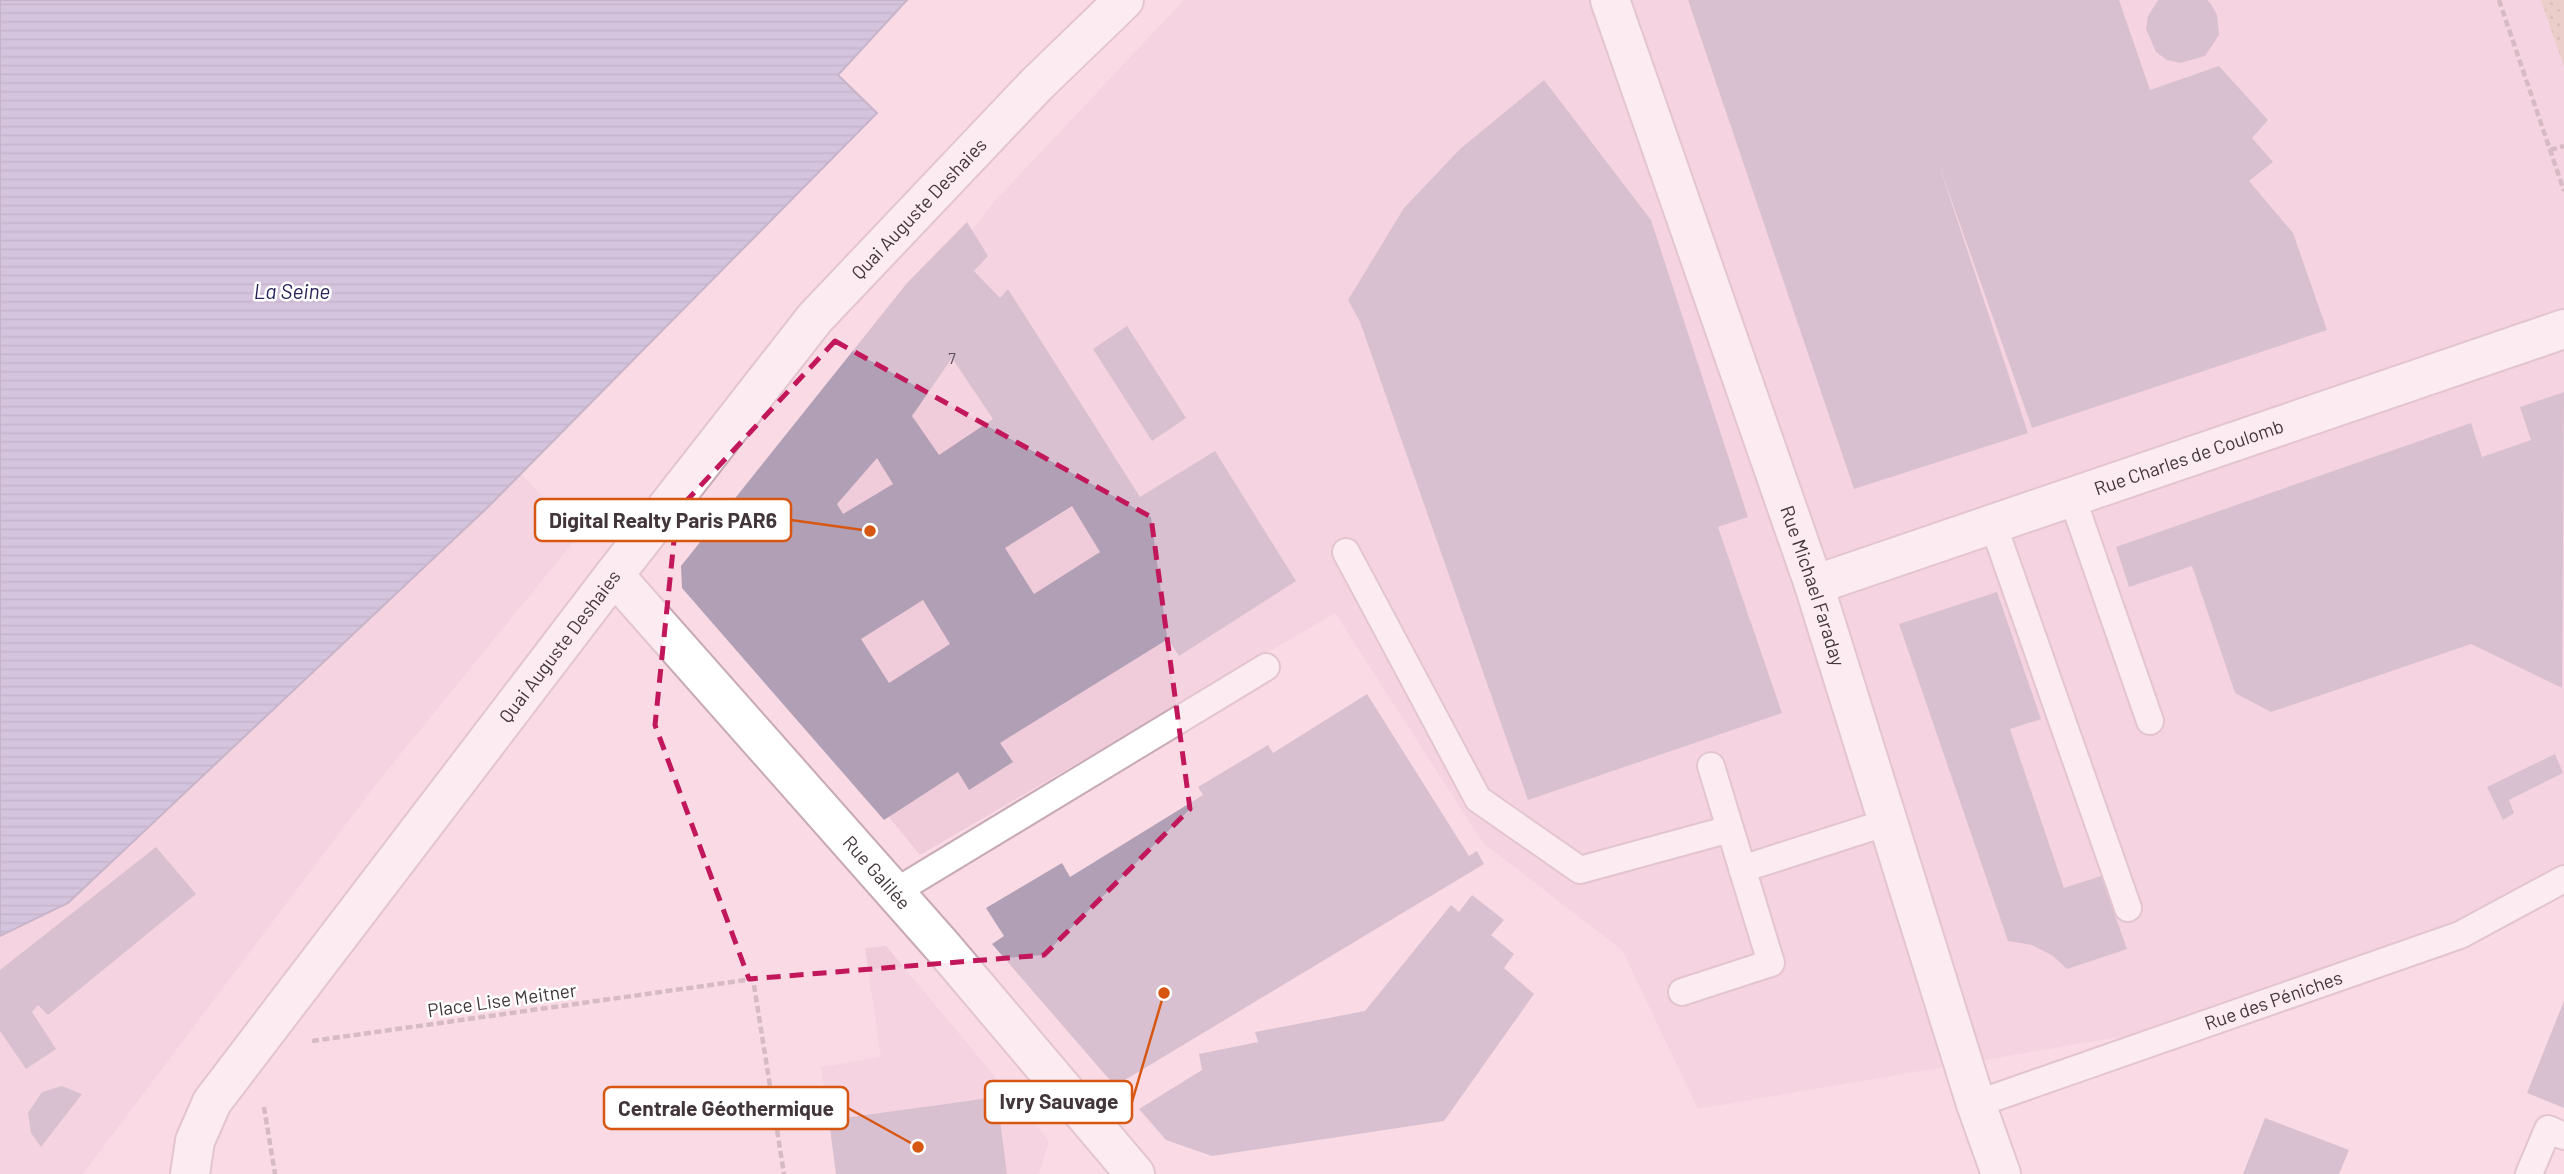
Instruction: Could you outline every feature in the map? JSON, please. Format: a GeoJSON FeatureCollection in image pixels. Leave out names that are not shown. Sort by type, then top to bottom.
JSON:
{"type":"FeatureCollection","features":[{"type":"Feature","properties":{"kind":"street","name":"Quai Auguste Deshaies"},"geometry":{"type":"LineString","coordinates":[[190,1174],[195,1141],[212,1102],[614,575],[815,318],[1036,85],[1124,0]]}},
{"type":"Feature","properties":{"kind":"street","name":"Rue Michael Faraday"},"geometry":{"type":"LineString","coordinates":[[1609,0],[1814,585],[1976,1104],[2001,1174]]}},
{"type":"Feature","properties":{"kind":"street","name":"Rue Charles de Coulomb"},"geometry":{"type":"LineString","coordinates":[[1814,585],[2564,329]]}},
{"type":"Feature","properties":{"kind":"street","name":"Rue Galilée"},"geometry":{"type":"LineString","coordinates":[[614,575],[895,892],[1135,1174]]}},
{"type":"Feature","properties":{"kind":"lane"},"geometry":{"type":"LineString","coordinates":[[2072,497],[2150,721]]}},
{"type":"Feature","properties":{"kind":"lane"},"geometry":{"type":"LineString","coordinates":[[1993,524],[2128,908]]}},
{"type":"Feature","properties":{"kind":"lane"},"geometry":{"type":"LineString","coordinates":[[1346,552],[1478,799],[1580,870],[1730,829]]}},
{"type":"Feature","properties":{"kind":"lane"},"geometry":{"type":"LineString","coordinates":[[895,892],[1266,667]]}},
{"type":"Feature","properties":{"kind":"lane"},"geometry":{"type":"LineString","coordinates":[[1682,992],[1771,963],[1711,766]]}},
{"type":"Feature","properties":{"kind":"lane"},"geometry":{"type":"LineString","coordinates":[[1742,869],[1888,822]]}},
{"type":"Feature","properties":{"kind":"lane","name":"Rue des Péniches"},"geometry":{"type":"LineString","coordinates":[[1976,1104],[2460,935],[2564,879]]}},
{"type":"Feature","properties":{"kind":"lane"},"geometry":{"type":"LineString","coordinates":[[2529,1174],[2548,1129],[2564,1136]]}},
{"type":"Feature","properties":{"kind":"path"},"geometry":{"type":"LineString","coordinates":[[2499,0],[2564,191]]}},
{"type":"Feature","properties":{"kind":"path"},"geometry":{"type":"LineString","coordinates":[[2550,150],[2564,146]]}},
{"type":"Feature","properties":{"kind":"path","name":"Place Lise Meitner"},"geometry":{"type":"LineString","coordinates":[[254,1049],[753,979],[784,1174]]}},
{"type":"Feature","properties":{"kind":"path"},"geometry":{"type":"LineString","coordinates":[[254,1049],[275,1174]]}},
{"type":"Feature","properties":{"kind":"highlighted area"},"geometry":{"type":"Polygon","coordinates":[[[835,341],[1151,517],[1190,809],[1044,955],[749,979],[655,725],[677,511],[835,341]]]}},
{"type":"Feature","properties":{"kind":"shaded area"},"geometry":{"type":"Polygon","coordinates":[[[1184,0],[2564,0],[2564,879],[2491,920],[2195,1024],[1698,1109],[1622,950],[1483,843],[1335,613],[920,855],[696,580],[993,203],[1184,0]]]}},
{"type":"Feature","properties":{"kind":"shaded area"},"geometry":{"type":"Polygon","coordinates":[[[2541,0],[2564,0],[2564,67],[2541,0]]]}},
{"type":"Feature","properties":{"kind":"shaded area"},"geometry":{"type":"Polygon","coordinates":[[[521,474],[579,535],[377,783],[83,1174],[0,1174],[0,936],[68,903],[521,474]]]}},
{"type":"Feature","properties":{"kind":"shaded area"},"geometry":{"type":"Polygon","coordinates":[[[886,946],[1049,1141],[1039,1174],[836,1174],[821,1067],[881,1057],[865,948],[886,946]]]}},
{"type":"Feature","properties":{"kind":"water","name":"La Seine"},"geometry":{"type":"Polygon","coordinates":[[[0,0],[907,0],[838,75],[877,113],[488,507],[68,903],[0,936],[0,0]]]}},
{"type":"Feature","properties":{"kind":"building"},"geometry":{"type":"Polygon","coordinates":[[[1688,0],[2119,0],[2150,90],[2219,66],[2268,120],[2252,138],[2273,162],[2249,181],[2293,233],[2327,330],[2032,428],[1938,162],[2028,433],[1854,489],[1688,0]]]}},
{"type":"Feature","properties":{"kind":"building"},"geometry":{"type":"Polygon","coordinates":[[[2158,0],[2207,0],[2211,4],[2217,15],[2219,35],[2205,56],[2180,63],[2167,60],[2156,52],[2146,29],[2148,16],[2158,0]]]}},
{"type":"Feature","properties":{"kind":"building"},"geometry":{"type":"Polygon","coordinates":[[[1544,80],[1651,220],[1748,517],[1718,527],[1782,713],[1528,800],[1360,322],[1348,300],[1404,208],[1460,149],[1544,80]]]}},
{"type":"Feature","properties":{"kind":"building"},"geometry":{"type":"Polygon","coordinates":[[[967,222],[988,256],[974,271],[1000,298],[1008,289],[1140,497],[1215,451],[1296,581],[1179,656],[1168,639],[1000,743],[1013,762],[969,790],[958,772],[884,820],[682,588],[681,566],[907,283],[967,222]],[[952,358],[912,416],[939,455],[993,419],[952,358]],[[877,458],[837,504],[843,514],[893,484],[877,458]],[[1072,506],[1005,548],[1034,594],[1100,552],[1072,506]],[[923,600],[861,639],[889,683],[950,644],[923,600]]]}},
{"type":"Feature","properties":{"kind":"building"},"geometry":{"type":"Polygon","coordinates":[[[1127,326],[1186,418],[1152,441],[1093,349],[1127,326]]]}},
{"type":"Feature","properties":{"kind":"building"},"geometry":{"type":"Polygon","coordinates":[[[2564,392],[2562,688],[2471,644],[2271,712],[2235,693],[2192,566],[2129,587],[2116,547],[2471,423],[2482,457],[2531,440],[2520,407],[2564,392]]]}},
{"type":"Feature","properties":{"kind":"building"},"geometry":{"type":"Polygon","coordinates":[[[1997,592],[2041,719],[2010,729],[2064,888],[2101,876],[2127,949],[2067,969],[2053,956],[2032,945],[2008,941],[1899,624],[1997,592]]]}},
{"type":"Feature","properties":{"kind":"building"},"geometry":{"type":"Polygon","coordinates":[[[1367,694],[1469,856],[1477,851],[1484,864],[1115,1086],[992,944],[1004,936],[986,908],[1062,863],[1070,877],[1203,795],[1198,787],[1268,745],[1273,753],[1367,694]]]}},
{"type":"Feature","properties":{"kind":"building"},"geometry":{"type":"Polygon","coordinates":[[[2555,754],[2563,773],[2509,800],[2514,813],[2503,820],[2487,787],[2555,754]]]}},
{"type":"Feature","properties":{"kind":"building"},"geometry":{"type":"Polygon","coordinates":[[[156,847],[196,894],[48,1015],[38,1005],[32,1012],[56,1049],[26,1069],[0,1031],[0,970],[156,847]]]}},
{"type":"Feature","properties":{"kind":"building"},"geometry":{"type":"Polygon","coordinates":[[[1472,895],[1504,920],[1491,935],[1514,954],[1504,968],[1534,994],[1444,1121],[1212,1156],[1166,1140],[1139,1109],[1202,1070],[1199,1054],[1258,1042],[1255,1032],[1365,1011],[1451,905],[1459,912],[1472,895]]]}},
{"type":"Feature","properties":{"kind":"building"},"geometry":{"type":"Polygon","coordinates":[[[2564,1001],[2564,1108],[2527,1093],[2564,1001]]]}},
{"type":"Feature","properties":{"kind":"building"},"geometry":{"type":"Polygon","coordinates":[[[62,1086],[82,1094],[41,1147],[31,1133],[28,1113],[42,1092],[62,1086]]]}},
{"type":"Feature","properties":{"kind":"building"},"geometry":{"type":"Polygon","coordinates":[[[997,1097],[1007,1174],[836,1174],[829,1120],[997,1097]]]}},
{"type":"Feature","properties":{"kind":"building"},"geometry":{"type":"Polygon","coordinates":[[[2265,1118],[2349,1150],[2339,1174],[2243,1174],[2265,1118]]]}},
{"type":"Feature","properties":{"kind":"place","name":"Digital Realty Paris PAR6"},"geometry":{"type":"Point","coordinates":[870,531]}},
{"type":"Feature","properties":{"kind":"place","name":"Ivry Sauvage"},"geometry":{"type":"Point","coordinates":[1164,993]}},
{"type":"Feature","properties":{"kind":"place","name":"Centrale Géothermique"},"geometry":{"type":"Point","coordinates":[918,1147]}}]}
